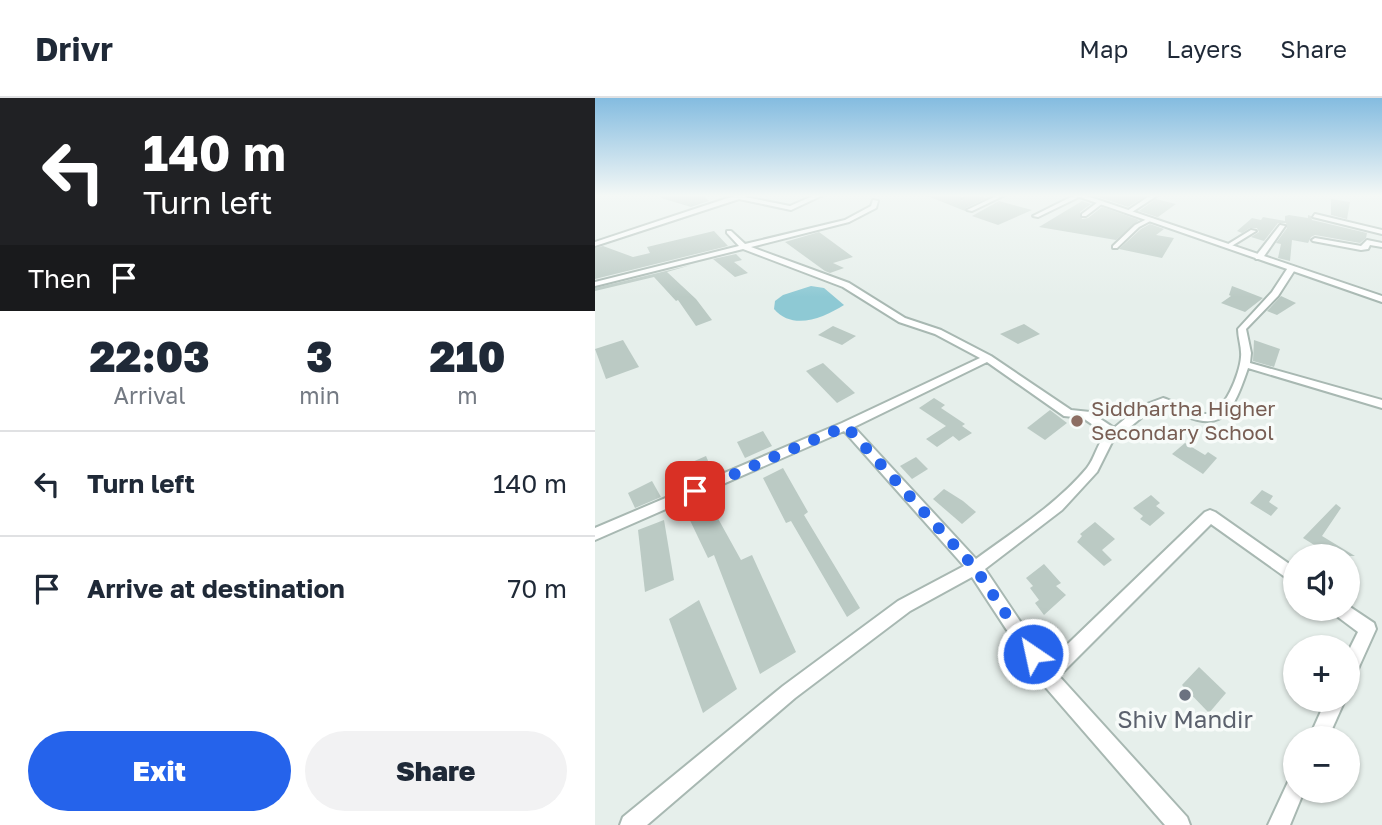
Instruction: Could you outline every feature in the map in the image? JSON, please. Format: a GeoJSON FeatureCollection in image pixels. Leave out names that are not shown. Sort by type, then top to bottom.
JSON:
{"type":"FeatureCollection","features":[{"type":"Feature","properties":{"kind":"street"},"geometry":{"type":"LineString","coordinates":[[595,244],[641,229]]}},
{"type":"Feature","properties":{"kind":"street"},"geometry":{"type":"LineString","coordinates":[[595,284],[816,229]]}},
{"type":"Feature","properties":{"kind":"street"},"geometry":{"type":"LineString","coordinates":[[1115,247],[1134,229]]}},
{"type":"Feature","properties":{"kind":"street"},"geometry":{"type":"LineString","coordinates":[[1179,229],[1382,299]]}},
{"type":"Feature","properties":{"kind":"street"},"geometry":{"type":"LineString","coordinates":[[1259,257],[1280,229]]}},
{"type":"Feature","properties":{"kind":"street"},"geometry":{"type":"LineString","coordinates":[[1228,246],[1253,231]]}},
{"type":"Feature","properties":{"kind":"street"},"geometry":{"type":"LineString","coordinates":[[729,232],[744,247],[846,285],[902,320],[938,332],[988,358],[1068,413],[1086,415],[1115,435]]}},
{"type":"Feature","properties":{"kind":"street"},"geometry":{"type":"LineString","coordinates":[[1370,235],[1382,237]]}},
{"type":"Feature","properties":{"kind":"street"},"geometry":{"type":"LineString","coordinates":[[1315,240],[1361,248],[1366,248],[1367,242],[1382,245]]}},
{"type":"Feature","properties":{"kind":"street"},"geometry":{"type":"LineString","coordinates":[[631,825],[810,677],[904,606],[975,568],[1056,506],[1093,469],[1107,440],[1143,410],[1163,401],[1197,418],[1213,420],[1224,414],[1232,399],[1246,356],[1242,329],[1275,294],[1292,268]]}},
{"type":"Feature","properties":{"kind":"street"},"geometry":{"type":"LineString","coordinates":[[595,534],[846,426],[988,358]]}},
{"type":"Feature","properties":{"kind":"street"},"geometry":{"type":"LineString","coordinates":[[1244,364],[1382,404]]}},
{"type":"Feature","properties":{"kind":"street"},"geometry":{"type":"LineString","coordinates":[[846,426],[975,568],[1047,676],[1179,825]]}},
{"type":"Feature","properties":{"kind":"street"},"geometry":{"type":"LineString","coordinates":[[1047,676],[1210,516],[1283,568]]}},
{"type":"Feature","properties":{"kind":"street"},"geometry":{"type":"LineString","coordinates":[[1357,621],[1368,629],[1360,646]]}},
{"type":"Feature","properties":{"kind":"street"},"geometry":{"type":"LineString","coordinates":[[1279,825],[1289,803]]}},
{"type":"Feature","properties":{"kind":"water"},"geometry":{"type":"Polygon","coordinates":[[[811,286],[824,288],[844,305],[818,318],[799,321],[782,316],[774,309],[775,301],[783,295],[811,286]]]}},
{"type":"Feature","properties":{"kind":"building"},"geometry":{"type":"Polygon","coordinates":[[[1050,229],[1129,229],[1116,240],[1050,229]]]}},
{"type":"Feature","properties":{"kind":"building"},"geometry":{"type":"Polygon","coordinates":[[[1141,229],[1164,229],[1156,235],[1174,238],[1162,258],[1119,249],[1141,229]]]}},
{"type":"Feature","properties":{"kind":"building"},"geometry":{"type":"Polygon","coordinates":[[[1257,229],[1273,229],[1264,241],[1251,237],[1259,232],[1257,229]]]}},
{"type":"Feature","properties":{"kind":"building"},"geometry":{"type":"Polygon","coordinates":[[[1286,229],[1350,229],[1367,233],[1360,243],[1315,235],[1308,243],[1292,240],[1290,261],[1278,258],[1281,244],[1276,243],[1286,229]]]}},
{"type":"Feature","properties":{"kind":"building"},"geometry":{"type":"Polygon","coordinates":[[[714,231],[728,246],[595,279],[595,248],[603,246],[633,257],[650,253],[647,247],[714,231]]]}},
{"type":"Feature","properties":{"kind":"building"},"geometry":{"type":"Polygon","coordinates":[[[819,232],[853,257],[833,263],[844,268],[830,273],[825,271],[785,242],[819,232]]]}},
{"type":"Feature","properties":{"kind":"building"},"geometry":{"type":"Polygon","coordinates":[[[736,254],[742,260],[734,262],[748,273],[735,277],[713,259],[736,254]]]}},
{"type":"Feature","properties":{"kind":"building"},"geometry":{"type":"Polygon","coordinates":[[[691,265],[667,272],[696,299],[712,320],[696,326],[678,300],[676,301],[654,277],[595,291],[595,288],[691,265]]]}},
{"type":"Feature","properties":{"kind":"building"},"geometry":{"type":"Polygon","coordinates":[[[1232,286],[1263,298],[1245,312],[1221,303],[1231,296],[1232,286]]]}},
{"type":"Feature","properties":{"kind":"building"},"geometry":{"type":"Polygon","coordinates":[[[1281,296],[1296,303],[1277,315],[1267,311],[1281,296]]]}},
{"type":"Feature","properties":{"kind":"building"},"geometry":{"type":"Polygon","coordinates":[[[1024,324],[1040,334],[1018,344],[1000,334],[1024,324]]]}},
{"type":"Feature","properties":{"kind":"building"},"geometry":{"type":"Polygon","coordinates":[[[833,326],[856,336],[842,345],[818,335],[833,326]]]}},
{"type":"Feature","properties":{"kind":"building"},"geometry":{"type":"Polygon","coordinates":[[[623,340],[639,367],[606,379],[595,349],[623,340]]]}},
{"type":"Feature","properties":{"kind":"building"},"geometry":{"type":"Polygon","coordinates":[[[1254,340],[1280,349],[1274,367],[1253,361],[1254,340]]]}},
{"type":"Feature","properties":{"kind":"building"},"geometry":{"type":"Polygon","coordinates":[[[823,363],[855,393],[837,403],[806,371],[823,363]]]}},
{"type":"Feature","properties":{"kind":"building"},"geometry":{"type":"Polygon","coordinates":[[[934,398],[945,405],[941,408],[965,424],[962,426],[972,433],[959,441],[953,436],[937,447],[926,439],[946,426],[919,408],[934,398]]]}},
{"type":"Feature","properties":{"kind":"building"},"geometry":{"type":"Polygon","coordinates":[[[1050,410],[1067,423],[1045,440],[1027,428],[1050,410]]]}},
{"type":"Feature","properties":{"kind":"building"},"geometry":{"type":"Polygon","coordinates":[[[763,431],[772,446],[745,458],[737,442],[763,431]]]}},
{"type":"Feature","properties":{"kind":"building"},"geometry":{"type":"Polygon","coordinates":[[[1185,443],[1205,455],[1208,452],[1217,458],[1203,474],[1172,454],[1185,443]]]}},
{"type":"Feature","properties":{"kind":"building"},"geometry":{"type":"Polygon","coordinates":[[[706,456],[714,475],[690,485],[683,466],[706,456]]]}},
{"type":"Feature","properties":{"kind":"building"},"geometry":{"type":"Polygon","coordinates":[[[916,457],[928,469],[912,479],[900,466],[916,457]]]}},
{"type":"Feature","properties":{"kind":"building"},"geometry":{"type":"Polygon","coordinates":[[[783,468],[808,512],[804,515],[860,608],[847,617],[791,521],[786,523],[763,478],[783,468]]]}},
{"type":"Feature","properties":{"kind":"building"},"geometry":{"type":"Polygon","coordinates":[[[652,481],[661,497],[635,508],[628,493],[652,481]]]}},
{"type":"Feature","properties":{"kind":"building"},"geometry":{"type":"Polygon","coordinates":[[[944,489],[976,512],[962,524],[933,499],[944,489]]]}},
{"type":"Feature","properties":{"kind":"building"},"geometry":{"type":"Polygon","coordinates":[[[1262,490],[1273,496],[1269,502],[1278,508],[1271,516],[1250,503],[1262,490]]]}},
{"type":"Feature","properties":{"kind":"building"},"geometry":{"type":"Polygon","coordinates":[[[705,495],[741,560],[752,555],[796,652],[760,674],[714,555],[708,558],[686,512],[697,506],[695,499],[705,495]]]}},
{"type":"Feature","properties":{"kind":"building"},"geometry":{"type":"Polygon","coordinates":[[[1151,495],[1160,503],[1156,506],[1165,513],[1150,526],[1140,519],[1143,516],[1133,508],[1151,495]]]}},
{"type":"Feature","properties":{"kind":"building"},"geometry":{"type":"Polygon","coordinates":[[[1336,504],[1341,508],[1322,536],[1335,544],[1313,544],[1303,538],[1336,504]]]}},
{"type":"Feature","properties":{"kind":"building"},"geometry":{"type":"Polygon","coordinates":[[[664,520],[674,580],[645,592],[638,530],[664,520]]]}},
{"type":"Feature","properties":{"kind":"building"},"geometry":{"type":"Polygon","coordinates":[[[1095,522],[1115,539],[1102,550],[1112,560],[1104,566],[1077,542],[1082,536],[1080,534],[1095,522]]]}},
{"type":"Feature","properties":{"kind":"building"},"geometry":{"type":"Polygon","coordinates":[[[1044,564],[1061,583],[1056,586],[1066,595],[1044,615],[1035,603],[1039,600],[1026,578],[1044,564]]]}},
{"type":"Feature","properties":{"kind":"building"},"geometry":{"type":"Polygon","coordinates":[[[699,600],[737,689],[703,713],[669,619],[699,600]]]}},
{"type":"Feature","properties":{"kind":"building"},"geometry":{"type":"Polygon","coordinates":[[[1199,667],[1226,693],[1209,713],[1182,685],[1199,667]]]}},
{"type":"Feature","properties":{"kind":"place","name":"Siddhartha Higher Secondary School"},"geometry":{"type":"Point","coordinates":[1077,421]}},
{"type":"Feature","properties":{"kind":"place","name":"Shiv Mandir"},"geometry":{"type":"Point","coordinates":[1185,695]}},
{"type":"Feature","properties":{"kind":"route"},"geometry":{"type":"LineString","coordinates":[[695,491],[846,426],[975,568],[1033,654]]}}]}
